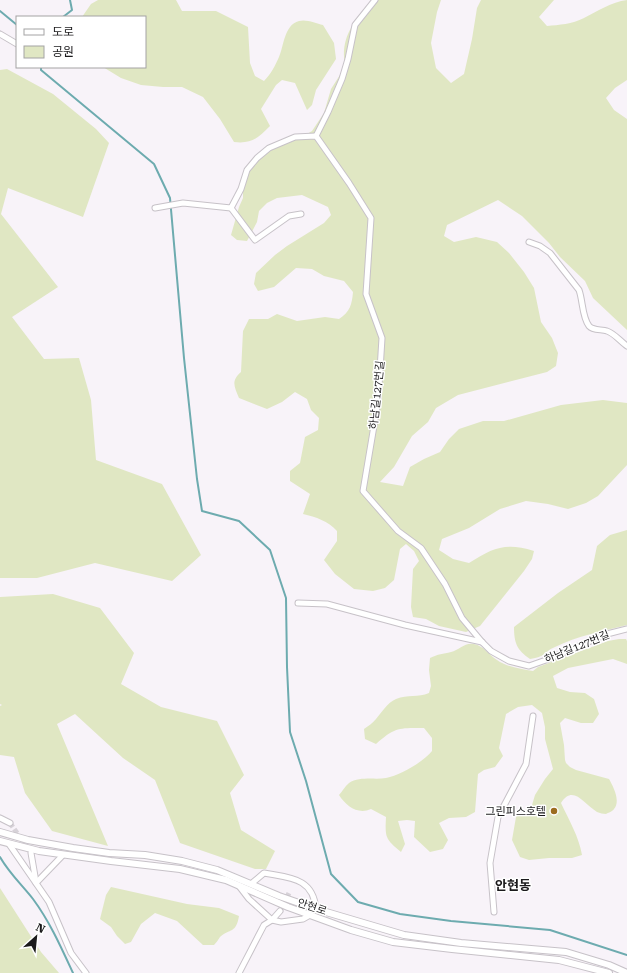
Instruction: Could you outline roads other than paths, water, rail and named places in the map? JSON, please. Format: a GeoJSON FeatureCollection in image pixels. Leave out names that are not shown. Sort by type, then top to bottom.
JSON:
{"type":"FeatureCollection","features":[{"type":"Feature","properties":{"kind":"street"},"geometry":{"type":"LineString","coordinates":[[231,208],[241,189],[248,170],[257,158],[269,148],[295,137],[316,136],[342,79],[355,25],[375,0]]}},
{"type":"Feature","properties":{"kind":"street"},"geometry":{"type":"LineString","coordinates":[[0,34],[16,43]]}},
{"type":"Feature","properties":{"kind":"street","name":"하남길127번길"},"geometry":{"type":"LineString","coordinates":[[316,136],[349,183],[371,218],[366,294],[382,338],[378,402],[363,491],[398,531],[420,548],[445,584],[462,618],[482,642],[491,651],[509,661],[529,666],[607,634],[627,630]]}},
{"type":"Feature","properties":{"kind":"street"},"geometry":{"type":"LineString","coordinates":[[155,208],[183,203],[231,208],[255,240],[289,216],[301,214]]}},
{"type":"Feature","properties":{"kind":"street"},"geometry":{"type":"LineString","coordinates":[[529,242],[540,246],[550,253],[579,290],[582,297],[586,319],[590,327],[593,329],[609,331],[627,346]]}},
{"type":"Feature","properties":{"kind":"street"},"geometry":{"type":"LineString","coordinates":[[298,603],[327,604],[405,625],[482,642]]}},
{"type":"Feature","properties":{"kind":"street"},"geometry":{"type":"LineString","coordinates":[[494,912],[490,863],[498,817],[526,764],[533,716]]}},
{"type":"Feature","properties":{"kind":"street"},"geometry":{"type":"LineString","coordinates":[[0,818],[10,823]]}},
{"type":"Feature","properties":{"kind":"street","name":"안현로"},"geometry":{"type":"LineString","coordinates":[[0,832],[28,840],[73,848],[182,860],[217,870],[316,909],[404,935],[566,952],[609,965],[627,973]]}},
{"type":"Feature","properties":{"kind":"street","name":"안현로"},"geometry":{"type":"LineString","coordinates":[[0,841],[39,851],[180,869],[226,880],[310,915],[351,930],[393,942],[559,960],[609,973]]}},
{"type":"Feature","properties":{"kind":"street"},"geometry":{"type":"LineString","coordinates":[[9,844],[49,902],[71,954],[86,973]]}},
{"type":"Feature","properties":{"kind":"street"},"geometry":{"type":"LineString","coordinates":[[31,853],[36,883]]}},
{"type":"Feature","properties":{"kind":"street"},"geometry":{"type":"LineString","coordinates":[[36,883],[63,855]]}},
{"type":"Feature","properties":{"kind":"street"},"geometry":{"type":"LineString","coordinates":[[251,884],[264,873],[299,880],[315,897],[316,909]]}},
{"type":"Feature","properties":{"kind":"street"},"geometry":{"type":"LineString","coordinates":[[238,885],[272,920],[281,922],[303,919],[310,915]]}},
{"type":"Feature","properties":{"kind":"street"},"geometry":{"type":"LineString","coordinates":[[239,973],[264,924],[272,920],[280,910]]}},
{"type":"Feature","properties":{"kind":"waterway"},"geometry":{"type":"LineString","coordinates":[[64,16],[72,10],[70,0]]}},
{"type":"Feature","properties":{"kind":"waterway"},"geometry":{"type":"LineString","coordinates":[[0,11],[16,24]]}},
{"type":"Feature","properties":{"kind":"waterway"},"geometry":{"type":"LineString","coordinates":[[41,68],[41,70],[154,164],[170,198],[184,358],[197,479],[202,511],[239,521],[270,550],[286,598],[290,732],[306,781],[331,874],[358,902],[400,914],[451,921],[550,930],[627,955]]}},
{"type":"Feature","properties":{"kind":"waterway"},"geometry":{"type":"LineString","coordinates":[[0,857],[11,874],[33,899],[45,917],[73,973]]}},
{"type":"Feature","properties":{"kind":"tunnel"},"geometry":{"type":"LineString","coordinates":[[10,823],[28,849]]}},
{"type":"Feature","properties":{"kind":"tunnel"},"geometry":{"type":"LineString","coordinates":[[280,911],[290,891]]}},
{"type":"Feature","properties":{"kind":"place","name":"그린피스호텔"},"geometry":{"type":"Point","coordinates":[554,811]}},
{"type":"Feature","properties":{"kind":"district","name":"안현동"},"geometry":{"type":"Point","coordinates":[513,885]}}]}
